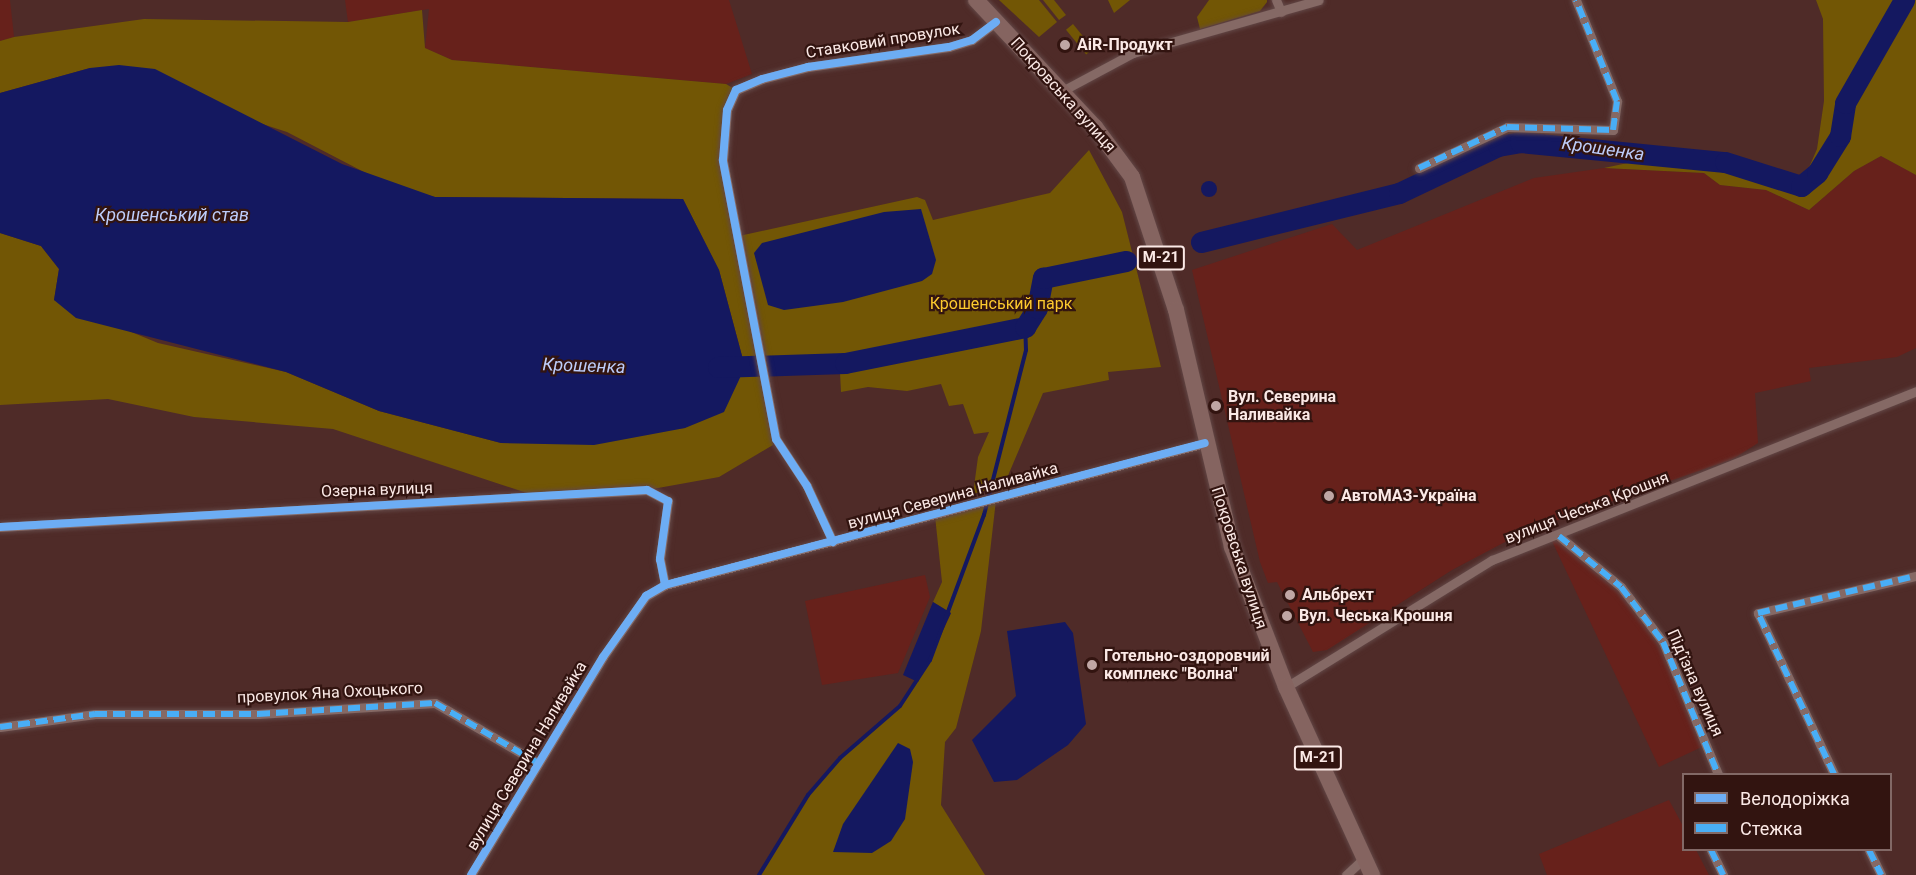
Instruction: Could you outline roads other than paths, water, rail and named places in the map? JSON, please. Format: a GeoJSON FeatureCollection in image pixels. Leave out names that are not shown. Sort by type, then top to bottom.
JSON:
{"type":"FeatureCollection","features":[{"type":"Feature","properties":{"kind":"highway","name":"Покровська вулиця"},"geometry":{"type":"LineString","coordinates":[[976,0],[1062,91],[1118,155],[1144,204],[1176,310],[1205,443],[1232,547],[1286,687],[1372,875]]}},
{"type":"Feature","properties":{"kind":"street"},"geometry":{"type":"LineString","coordinates":[[1276,0],[1281,12]]}},
{"type":"Feature","properties":{"kind":"street"},"geometry":{"type":"LineString","coordinates":[[1062,91],[1133,53],[1319,0]]}},
{"type":"Feature","properties":{"kind":"street"},"geometry":{"type":"LineString","coordinates":[[1419,168],[1508,127],[1612,130],[1617,100],[1576,0]]}},
{"type":"Feature","properties":{"kind":"street","name":"Ставковий провулок"},"geometry":{"type":"LineString","coordinates":[[832,542],[807,486],[779,447],[723,160],[727,110],[736,90],[808,66],[949,47],[972,40],[996,21]]}},
{"type":"Feature","properties":{"kind":"street","name":"вулиця Чеська Крошня"},"geometry":{"type":"LineString","coordinates":[[1286,687],[1492,560],[1559,536],[1916,391]]}},
{"type":"Feature","properties":{"kind":"street","name":"вулиця Северина Наливайка"},"geometry":{"type":"LineString","coordinates":[[471,875],[538,764],[646,596],[665,585],[1205,443]]}},
{"type":"Feature","properties":{"kind":"street","name":"Озерна вулиця"},"geometry":{"type":"LineString","coordinates":[[0,527],[647,490],[668,501],[660,559],[665,585]]}},
{"type":"Feature","properties":{"kind":"street","name":"Підʼїзна вулиця"},"geometry":{"type":"LineString","coordinates":[[1559,536],[1621,587],[1658,634],[1719,773]]}},
{"type":"Feature","properties":{"kind":"street"},"geometry":{"type":"LineString","coordinates":[[1834,773],[1758,613],[1916,576]]}},
{"type":"Feature","properties":{"kind":"street","name":"провулок Яна Охоцького"},"geometry":{"type":"LineString","coordinates":[[0,727],[118,713],[258,714],[435,703],[538,764]]}},
{"type":"Feature","properties":{"kind":"street"},"geometry":{"type":"LineString","coordinates":[[1712,851],[1723,875]]}},
{"type":"Feature","properties":{"kind":"street"},"geometry":{"type":"LineString","coordinates":[[1870,851],[1881,875]]}},
{"type":"Feature","properties":{"kind":"street"},"geometry":{"type":"LineString","coordinates":[[1346,875],[1364,858]]}},
{"type":"Feature","properties":{"kind":"water","name":"Крошенський став"},"geometry":{"type":"Polygon","coordinates":[[[119,65],[155,69],[342,164],[435,197],[683,199],[719,270],[745,367],[724,412],[685,428],[594,445],[501,443],[379,411],[286,372],[76,318],[54,300],[59,269],[41,246],[0,233],[0,93],[90,68],[119,65]]]}},
{"type":"Feature","properties":{"kind":"water"},"geometry":{"type":"Polygon","coordinates":[[[1206,181],[1212,181],[1217,189],[1215,195],[1206,197],[1201,192],[1201,186],[1206,181]]]}},
{"type":"Feature","properties":{"kind":"water"},"geometry":{"type":"Polygon","coordinates":[[[921,209],[936,260],[932,274],[922,281],[843,302],[784,310],[768,305],[754,253],[762,243],[884,212],[921,209]]]}},
{"type":"Feature","properties":{"kind":"water"},"geometry":{"type":"Polygon","coordinates":[[[933,602],[951,613],[918,682],[903,675],[933,602]]]}},
{"type":"Feature","properties":{"kind":"water"},"geometry":{"type":"Polygon","coordinates":[[[1065,622],[1073,633],[1086,724],[1068,745],[1017,780],[994,782],[972,740],[1016,696],[1007,631],[1065,622]]]}},
{"type":"Feature","properties":{"kind":"water"},"geometry":{"type":"Polygon","coordinates":[[[898,743],[910,749],[913,762],[905,819],[891,841],[872,853],[833,852],[843,824],[898,743]]]}},
{"type":"Feature","properties":{"kind":"waterway","name":"Крошенка"},"geometry":{"type":"LineString","coordinates":[[1201,242],[1399,193],[1498,146],[1520,142],[1725,162],[1801,186],[1817,173],[1840,136],[1845,103],[1904,0]]}},
{"type":"Feature","properties":{"kind":"waterway","name":"Крошенка"},"geometry":{"type":"LineString","coordinates":[[718,367],[845,363],[1025,327],[1037,308],[1043,278],[1126,261]]}},
{"type":"Feature","properties":{"kind":"waterway"},"geometry":{"type":"LineString","coordinates":[[759,875],[808,795],[840,758],[900,706],[930,660],[984,515],[1026,350],[1025,327]]}},
{"type":"Feature","properties":{"kind":"place","name":"AiR-Продукт"},"geometry":{"type":"Point","coordinates":[1065,45]}},
{"type":"Feature","properties":{"kind":"place","name":"Вул. Северина Наливайка"},"geometry":{"type":"Point","coordinates":[1216,406]}},
{"type":"Feature","properties":{"kind":"place","name":"АвтоМАЗ-Україна"},"geometry":{"type":"Point","coordinates":[1329,496]}},
{"type":"Feature","properties":{"kind":"place","name":"Альбрехт"},"geometry":{"type":"Point","coordinates":[1290,595]}},
{"type":"Feature","properties":{"kind":"place","name":"Вул. Чеська Крошня"},"geometry":{"type":"Point","coordinates":[1287,616]}},
{"type":"Feature","properties":{"kind":"place","name":"Готельно-оздоровчий комплекс \"Волна\""},"geometry":{"type":"Point","coordinates":[1092,665]}},
{"type":"Feature","properties":{"kind":"park label","name":"Крошенський парк"},"geometry":{"type":"Point","coordinates":[1001,304]}}]}
